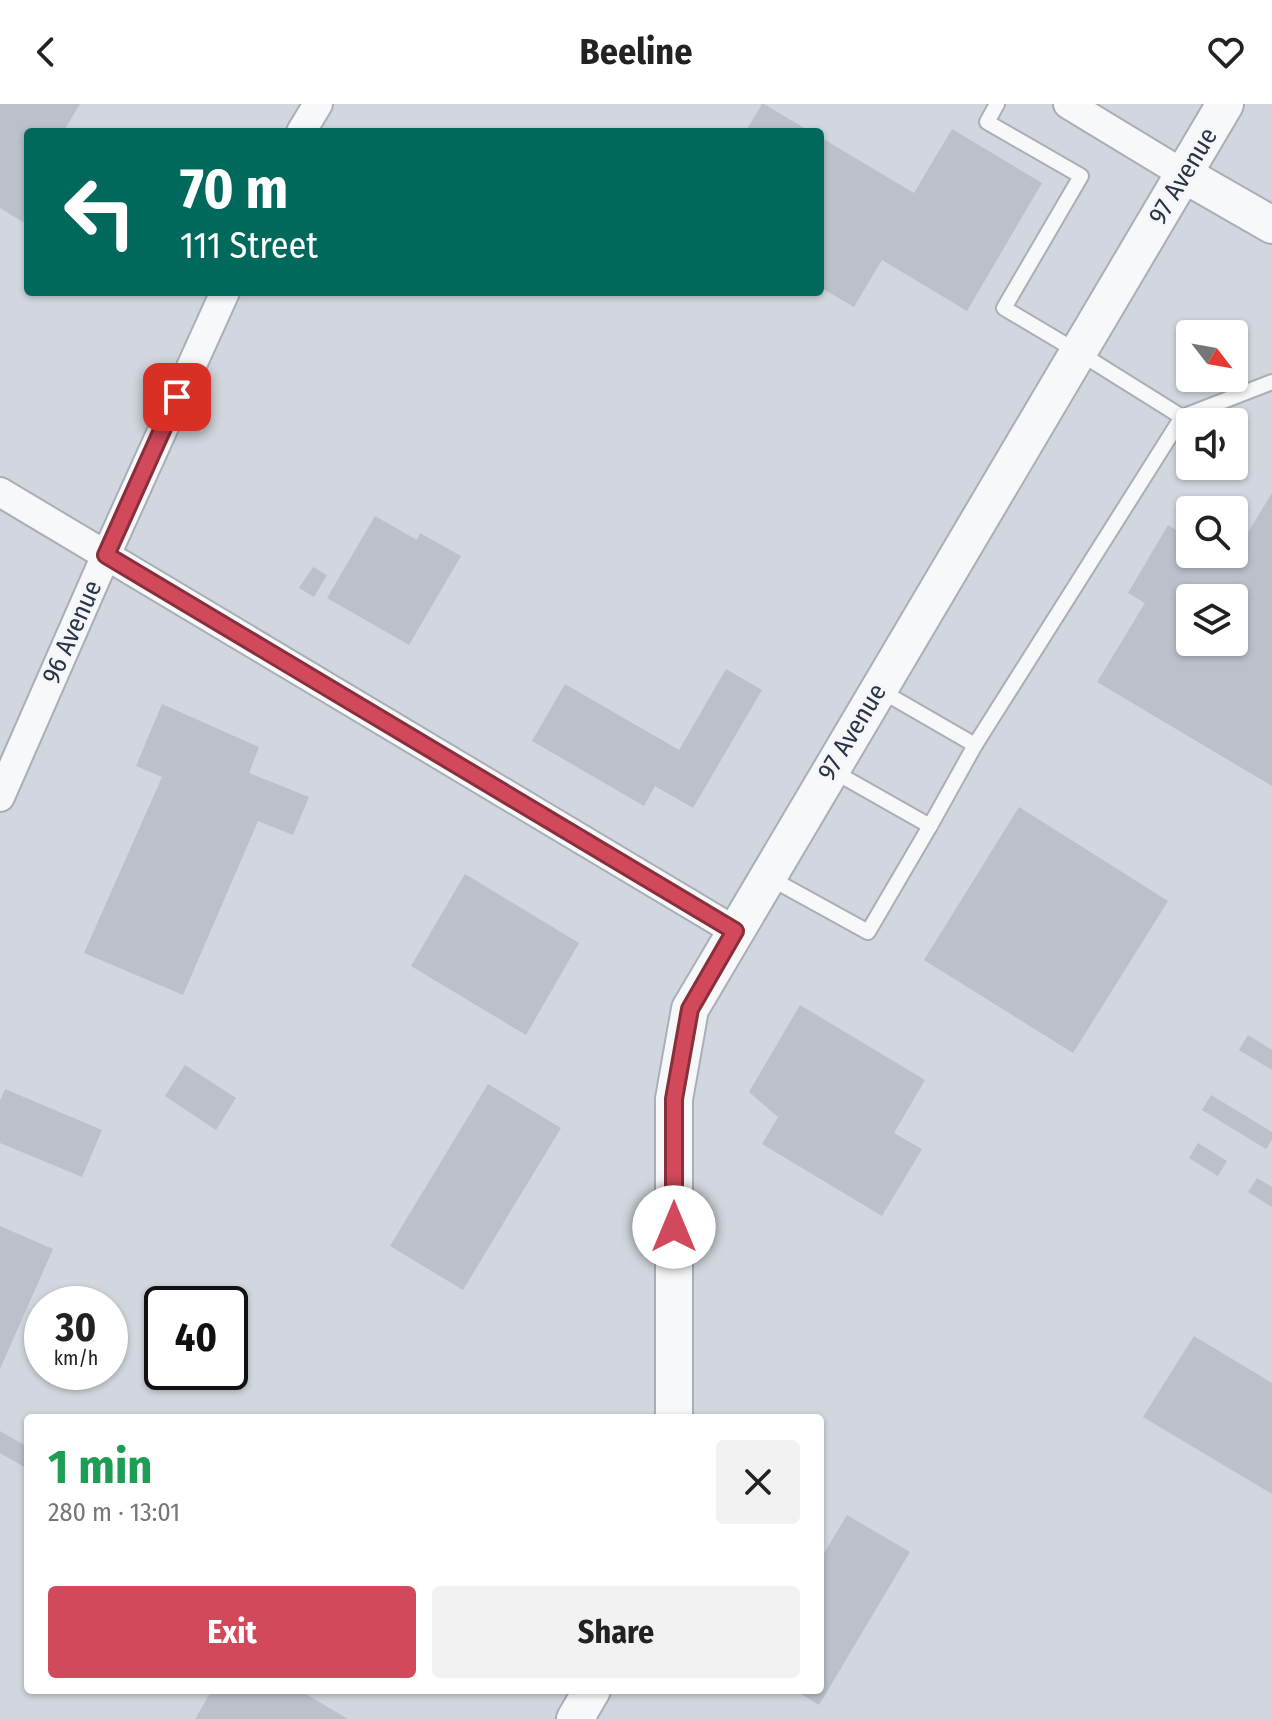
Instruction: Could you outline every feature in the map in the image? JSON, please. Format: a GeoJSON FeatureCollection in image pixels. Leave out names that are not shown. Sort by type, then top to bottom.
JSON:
{"type":"FeatureCollection","features":[{"type":"Feature","properties":{"kind":"street"},"geometry":{"type":"LineString","coordinates":[[303,128],[318,104]]}},
{"type":"Feature","properties":{"kind":"street"},"geometry":{"type":"LineString","coordinates":[[1068,104],[1272,225]]}},
{"type":"Feature","properties":{"kind":"street","name":"97 Avenue"},"geometry":{"type":"LineString","coordinates":[[674,1414],[674,1099],[690,1009],[1225,104]]}},
{"type":"Feature","properties":{"kind":"street","name":"96 Avenue"},"geometry":{"type":"LineString","coordinates":[[0,797],[223,296]]}},
{"type":"Feature","properties":{"kind":"street"},"geometry":{"type":"LineString","coordinates":[[0,492],[735,931]]}},
{"type":"Feature","properties":{"kind":"street"},"geometry":{"type":"LineString","coordinates":[[575,1719],[590,1694]]}},
{"type":"Feature","properties":{"kind":"lane"},"geometry":{"type":"LineString","coordinates":[[997,104],[987,122],[1081,176],[1004,308],[1176,413]]}},
{"type":"Feature","properties":{"kind":"lane"},"geometry":{"type":"LineString","coordinates":[[1205,408],[1272,382]]}},
{"type":"Feature","properties":{"kind":"lane"},"geometry":{"type":"LineString","coordinates":[[767,876],[868,932],[975,745],[1176,427]]}},
{"type":"Feature","properties":{"kind":"lane"},"geometry":{"type":"LineString","coordinates":[[878,689],[975,745]]}},
{"type":"Feature","properties":{"kind":"lane"},"geometry":{"type":"LineString","coordinates":[[830,769],[930,826]]}},
{"type":"Feature","properties":{"kind":"shaded area"},"geometry":{"type":"Polygon","coordinates":[[[0,104],[1272,104],[1272,1719],[0,1719],[0,104]]]}},
{"type":"Feature","properties":{"kind":"building"},"geometry":{"type":"Polygon","coordinates":[[[0,104],[80,104],[65,128],[24,128],[24,223],[0,208],[0,104]]]}},
{"type":"Feature","properties":{"kind":"building"},"geometry":{"type":"Polygon","coordinates":[[[764,104],[804,128],[747,128],[764,104]]]}},
{"type":"Feature","properties":{"kind":"building"},"geometry":{"type":"Polygon","coordinates":[[[952,129],[1042,183],[967,311],[882,260],[854,307],[824,289],[824,139],[914,193],[952,129]]]}},
{"type":"Feature","properties":{"kind":"building"},"geometry":{"type":"Polygon","coordinates":[[[1272,493],[1272,786],[1097,682],[1145,603],[1128,593],[1168,525],[1176,530],[1176,568],[1248,568],[1248,532],[1272,493]]]}},
{"type":"Feature","properties":{"kind":"building"},"geometry":{"type":"Polygon","coordinates":[[[375,516],[417,540],[420,533],[461,556],[409,645],[327,598],[375,516]]]}},
{"type":"Feature","properties":{"kind":"building"},"geometry":{"type":"Polygon","coordinates":[[[313,567],[327,575],[314,597],[299,588],[313,567]]]}},
{"type":"Feature","properties":{"kind":"building"},"geometry":{"type":"Polygon","coordinates":[[[726,669],[762,690],[693,808],[655,786],[644,806],[532,741],[565,684],[679,750],[726,669]]]}},
{"type":"Feature","properties":{"kind":"building"},"geometry":{"type":"Polygon","coordinates":[[[162,704],[259,747],[249,773],[309,797],[293,835],[258,821],[183,995],[84,953],[162,777],[136,766],[162,704]]]}},
{"type":"Feature","properties":{"kind":"building"},"geometry":{"type":"Polygon","coordinates":[[[1019,807],[1168,901],[1073,1053],[924,960],[1019,807]]]}},
{"type":"Feature","properties":{"kind":"building"},"geometry":{"type":"Polygon","coordinates":[[[465,874],[579,943],[526,1035],[411,966],[465,874]]]}},
{"type":"Feature","properties":{"kind":"building"},"geometry":{"type":"Polygon","coordinates":[[[800,1005],[925,1080],[894,1133],[922,1149],[882,1216],[762,1144],[778,1117],[749,1092],[800,1005]]]}},
{"type":"Feature","properties":{"kind":"building"},"geometry":{"type":"Polygon","coordinates":[[[1248,1035],[1272,1050],[1272,1070],[1239,1050],[1248,1035]]]}},
{"type":"Feature","properties":{"kind":"building"},"geometry":{"type":"Polygon","coordinates":[[[185,1065],[236,1098],[216,1130],[165,1096],[185,1065]]]}},
{"type":"Feature","properties":{"kind":"building"},"geometry":{"type":"Polygon","coordinates":[[[488,1084],[561,1128],[463,1290],[390,1246],[488,1084]]]}},
{"type":"Feature","properties":{"kind":"building"},"geometry":{"type":"Polygon","coordinates":[[[5,1089],[102,1130],[82,1177],[0,1143],[0,1101],[5,1089]]]}},
{"type":"Feature","properties":{"kind":"building"},"geometry":{"type":"Polygon","coordinates":[[[1211,1095],[1272,1132],[1272,1140],[1266,1149],[1202,1110],[1211,1095]]]}},
{"type":"Feature","properties":{"kind":"building"},"geometry":{"type":"Polygon","coordinates":[[[1198,1143],[1227,1161],[1218,1176],[1189,1158],[1198,1143]]]}},
{"type":"Feature","properties":{"kind":"building"},"geometry":{"type":"Polygon","coordinates":[[[1257,1178],[1272,1187],[1272,1207],[1248,1192],[1257,1178]]]}},
{"type":"Feature","properties":{"kind":"building"},"geometry":{"type":"Polygon","coordinates":[[[0,1226],[53,1249],[37,1286],[24,1286],[24,1315],[0,1369],[0,1226]]]}},
{"type":"Feature","properties":{"kind":"building"},"geometry":{"type":"Polygon","coordinates":[[[1194,1336],[1272,1383],[1272,1494],[1143,1417],[1194,1336]]]}},
{"type":"Feature","properties":{"kind":"building"},"geometry":{"type":"Polygon","coordinates":[[[0,1431],[24,1445],[24,1467],[0,1453],[0,1431]]]}},
{"type":"Feature","properties":{"kind":"building"},"geometry":{"type":"Polygon","coordinates":[[[847,1515],[910,1552],[819,1705],[801,1694],[824,1694],[824,1553],[847,1515]]]}},
{"type":"Feature","properties":{"kind":"building"},"geometry":{"type":"Polygon","coordinates":[[[210,1694],[306,1694],[348,1719],[195,1719],[210,1694]]]}},
{"type":"Feature","properties":{"kind":"route"},"geometry":{"type":"LineString","coordinates":[[177,397],[106,555],[735,931],[690,1009],[674,1099],[674,1227]]}}]}
